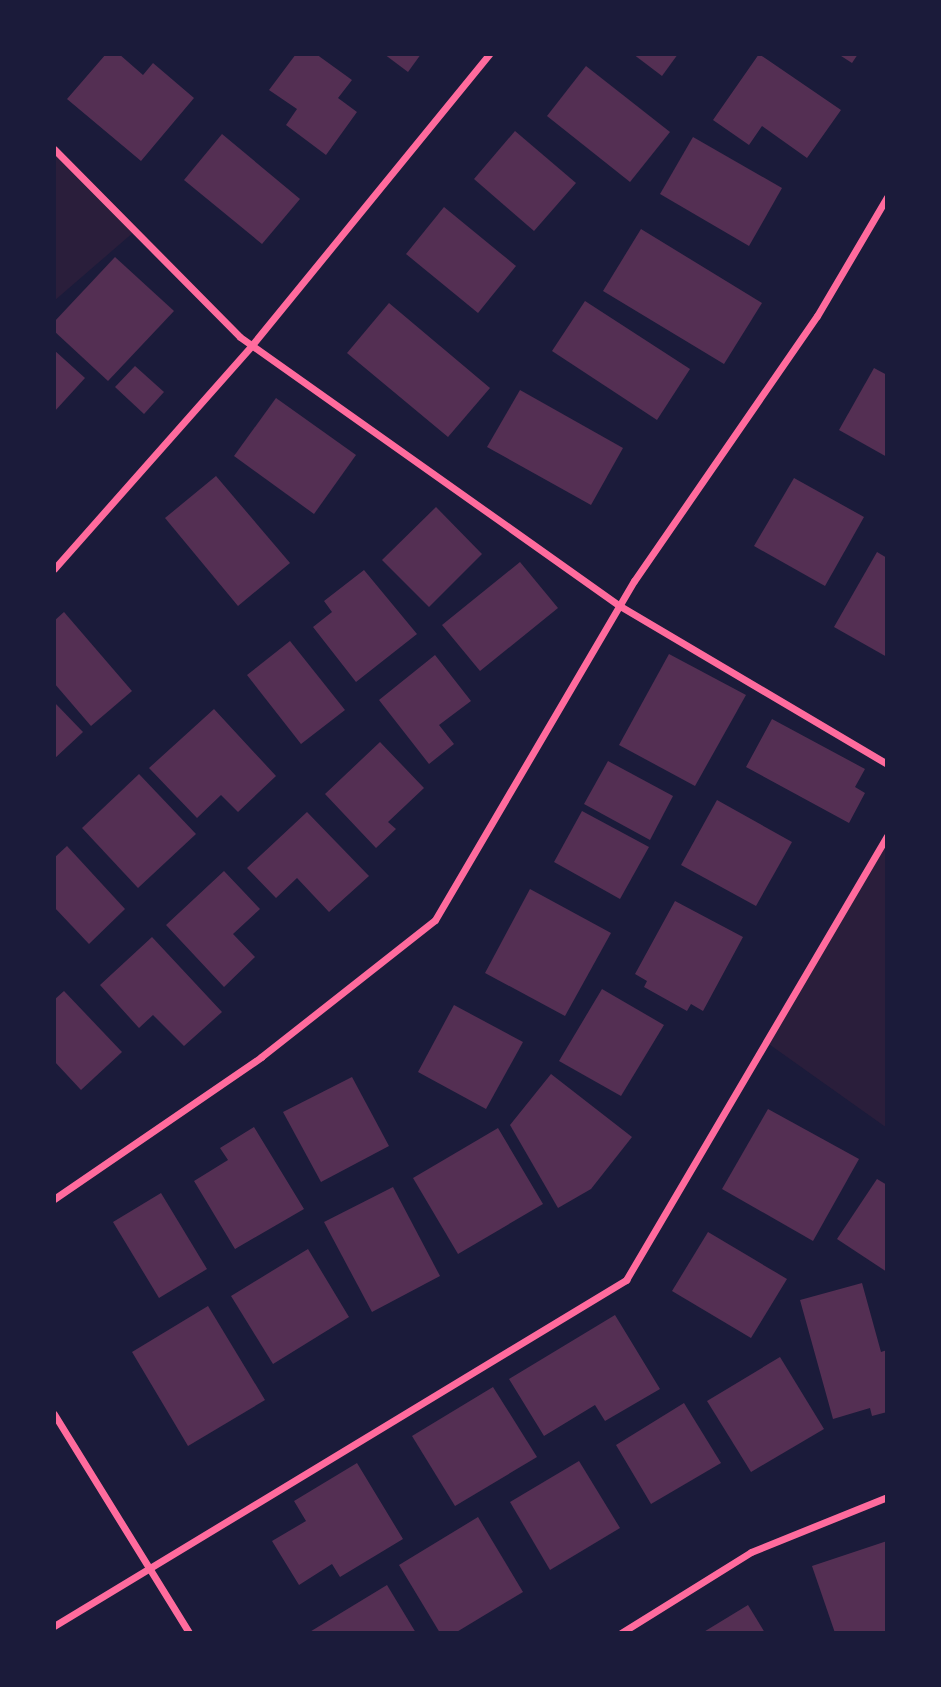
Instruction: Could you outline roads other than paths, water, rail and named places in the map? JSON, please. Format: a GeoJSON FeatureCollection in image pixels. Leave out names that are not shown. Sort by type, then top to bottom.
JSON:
{"type":"FeatureCollection","features":[{"type":"Feature","properties":{"kind":"street"},"geometry":{"type":"LineString","coordinates":[[54,569],[252,345],[489,54]]}},
{"type":"Feature","properties":{"kind":"street"},"geometry":{"type":"LineString","coordinates":[[54,149],[252,345],[620,606],[887,764]]}},
{"type":"Feature","properties":{"kind":"street"},"geometry":{"type":"LineString","coordinates":[[54,1199],[261,1057],[435,920],[620,606],[817,316],[887,197]]}},
{"type":"Feature","properties":{"kind":"street"},"geometry":{"type":"LineString","coordinates":[[54,1626],[626,1280],[887,836]]}},
{"type":"Feature","properties":{"kind":"street"},"geometry":{"type":"LineString","coordinates":[[54,1414],[190,1633]]}},
{"type":"Feature","properties":{"kind":"street"},"geometry":{"type":"LineString","coordinates":[[621,1633],[751,1552],[887,1497]]}}]}
